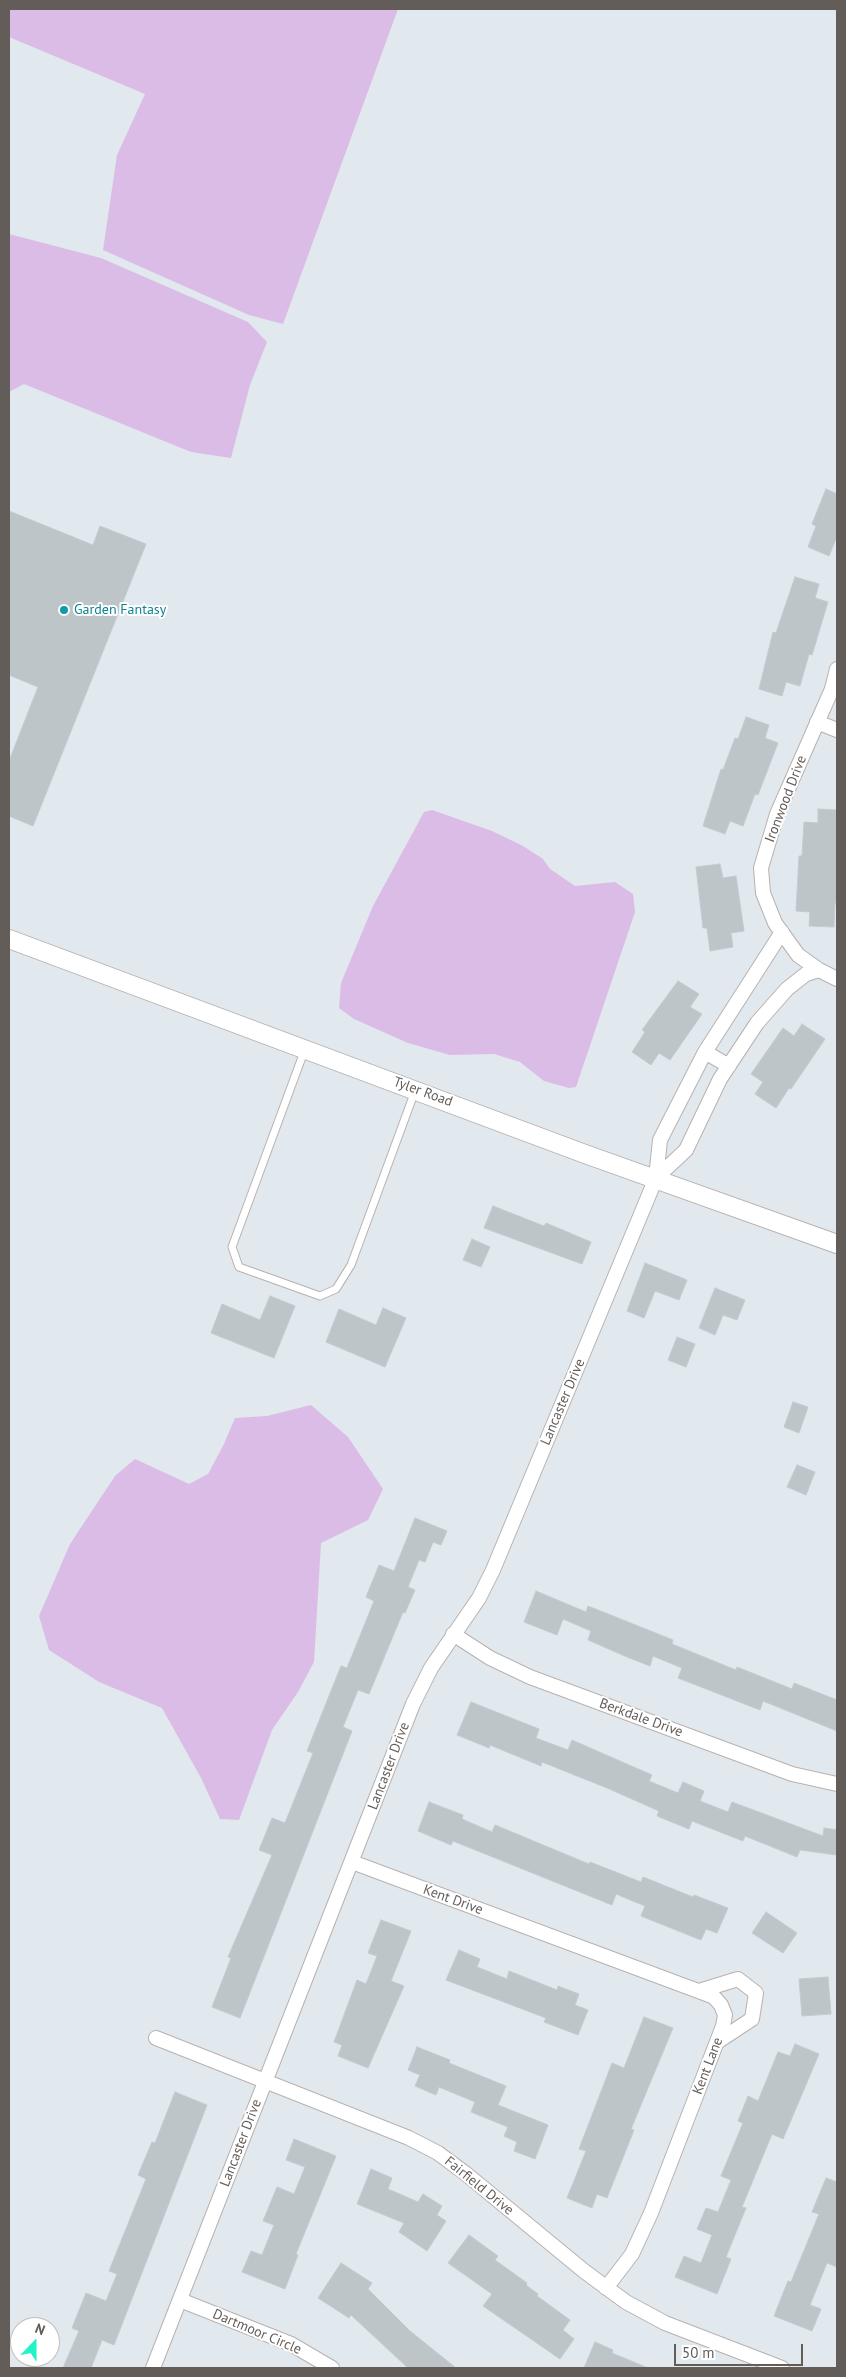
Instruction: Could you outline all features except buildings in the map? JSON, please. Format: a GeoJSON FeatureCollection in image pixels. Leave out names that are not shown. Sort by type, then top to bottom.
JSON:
{"type":"FeatureCollection","features":[{"type":"Feature","properties":{"kind":"street","name":"Ironwood Drive"},"geometry":{"type":"LineString","coordinates":[[837,669],[835,684],[776,814],[761,868],[763,893],[775,923],[798,955],[819,970],[837,979]]}},
{"type":"Feature","properties":{"kind":"street"},"geometry":{"type":"LineString","coordinates":[[817,722],[837,730]]}},
{"type":"Feature","properties":{"kind":"street"},"geometry":{"type":"LineString","coordinates":[[656,1178],[660,1140],[705,1052],[782,932]]}},
{"type":"Feature","properties":{"kind":"street","name":"Tyler Road"},"geometry":{"type":"LineString","coordinates":[[9,939],[837,1244]]}},
{"type":"Feature","properties":{"kind":"street"},"geometry":{"type":"LineString","coordinates":[[656,1178],[686,1150],[729,1066],[757,1023],[788,989],[806,974],[819,970]]}},
{"type":"Feature","properties":{"kind":"street"},"geometry":{"type":"LineString","coordinates":[[705,1052],[729,1066]]}},
{"type":"Feature","properties":{"kind":"street","name":"Lancaster Drive"},"geometry":{"type":"LineString","coordinates":[[153,2368],[413,1704],[453,1634],[478,1598],[493,1570],[656,1178]]}},
{"type":"Feature","properties":{"kind":"street","name":"Berkdale Drive"},"geometry":{"type":"LineString","coordinates":[[453,1634],[490,1658],[530,1677],[792,1774],[837,1784]]}},
{"type":"Feature","properties":{"kind":"street","name":"Kent Drive"},"geometry":{"type":"LineString","coordinates":[[352,1862],[554,1937]]}},
{"type":"Feature","properties":{"kind":"street","name":"Kent Lane"},"geometry":{"type":"LineString","coordinates":[[554,1937],[714,1997],[721,2005],[725,2015],[717,2042],[651,2213],[632,2254],[606,2288]]}},
{"type":"Feature","properties":{"kind":"street"},"geometry":{"type":"LineString","coordinates":[[699,1991],[738,1979],[756,1993],[752,2019],[717,2042]]}},
{"type":"Feature","properties":{"kind":"street","name":"Fairfield Drive"},"geometry":{"type":"LineString","coordinates":[[156,2038],[409,2138],[438,2153],[626,2302],[664,2323],[782,2368]]}},
{"type":"Feature","properties":{"kind":"street","name":"Dartmoor Circle"},"geometry":{"type":"LineString","coordinates":[[180,2300],[291,2344],[332,2368]]}},
{"type":"Feature","properties":{"kind":"lane"},"geometry":{"type":"LineString","coordinates":[[306,1049],[232,1247],[239,1267],[247,1270],[320,1296],[336,1289],[351,1265],[416,1090]]}},
{"type":"Feature","properties":{"kind":"shaded area"},"geometry":{"type":"Polygon","coordinates":[[[9,9],[398,9],[283,324],[249,315],[103,250],[117,155],[145,94],[9,37],[9,9]]]}},
{"type":"Feature","properties":{"kind":"shaded area"},"geometry":{"type":"Polygon","coordinates":[[[9,234],[101,258],[248,322],[267,342],[250,385],[231,458],[191,452],[24,384],[9,392],[9,234]]]}},
{"type":"Feature","properties":{"kind":"shaded area"},"geometry":{"type":"Polygon","coordinates":[[[432,810],[492,831],[523,846],[543,859],[550,869],[575,886],[615,882],[633,894],[635,912],[576,1087],[569,1088],[544,1081],[520,1062],[494,1054],[450,1055],[408,1043],[354,1019],[339,1008],[341,983],[373,906],[424,812],[432,810]]]}},
{"type":"Feature","properties":{"kind":"shaded area"},"geometry":{"type":"Polygon","coordinates":[[[311,1405],[348,1437],[383,1489],[368,1520],[321,1543],[314,1662],[298,1692],[272,1730],[239,1820],[220,1819],[201,1778],[162,1708],[99,1682],[49,1650],[39,1616],[70,1544],[115,1476],[135,1459],[189,1484],[208,1474],[235,1418],[267,1416],[311,1405]]]}},
{"type":"Feature","properties":{"kind":"place","name":"Garden Fantasy"},"geometry":{"type":"Point","coordinates":[64,610]}}]}
